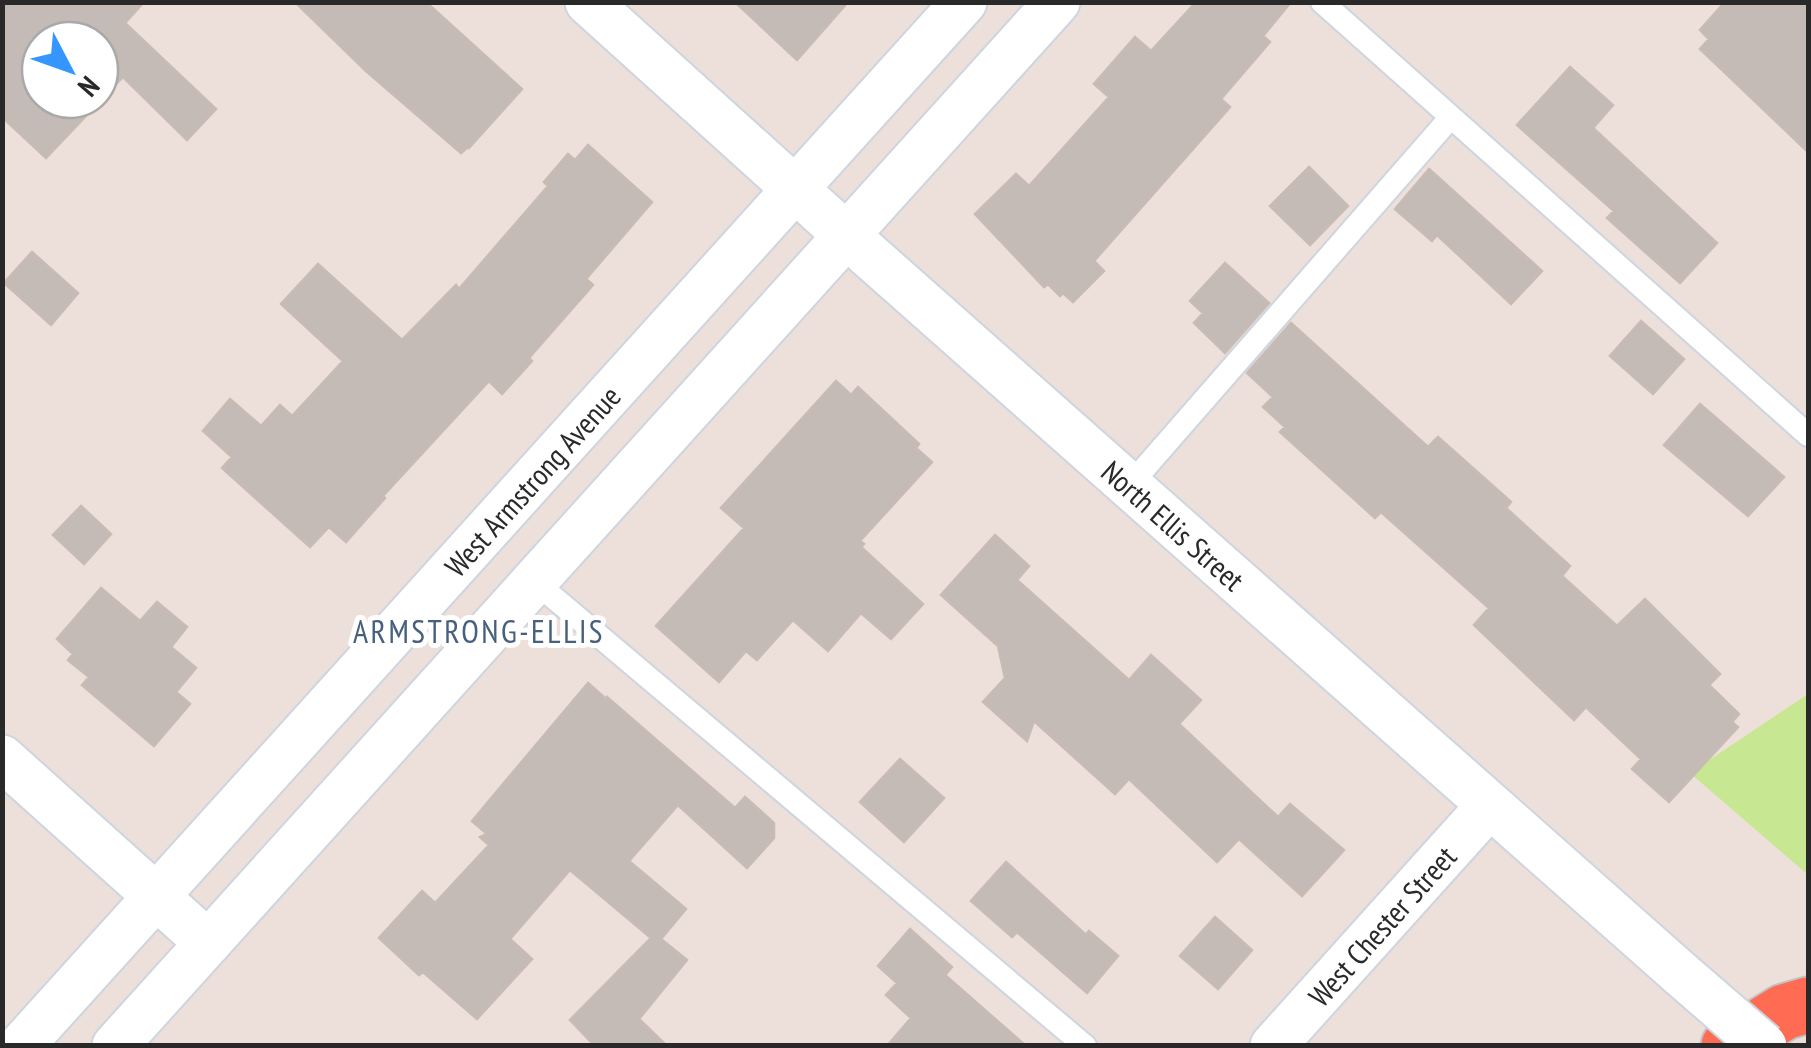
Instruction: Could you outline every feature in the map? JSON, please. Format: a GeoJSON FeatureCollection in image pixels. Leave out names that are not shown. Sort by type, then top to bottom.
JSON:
{"type":"FeatureCollection","features":[{"type":"Feature","properties":{"kind":"highway"},"geometry":{"type":"LineString","coordinates":[[1729,1046],[1784,1012],[1808,1005]]}},
{"type":"Feature","properties":{"kind":"street","name":"North Ellis Street"},"geometry":{"type":"LineString","coordinates":[[588,2],[794,189],[1764,1046]]}},
{"type":"Feature","properties":{"kind":"street","name":"West Armstrong Avenue"},"geometry":{"type":"LineString","coordinates":[[22,1046],[964,2]]}},
{"type":"Feature","properties":{"kind":"street"},"geometry":{"type":"LineString","coordinates":[[115,1046],[1057,2]]}},
{"type":"Feature","properties":{"kind":"street"},"geometry":{"type":"LineString","coordinates":[[2,758],[208,943]]}},
{"type":"Feature","properties":{"kind":"street","name":"West Chester Street"},"geometry":{"type":"LineString","coordinates":[[1273,1046],[1490,806]]}},
{"type":"Feature","properties":{"kind":"lane"},"geometry":{"type":"LineString","coordinates":[[1322,2],[1808,435]]}},
{"type":"Feature","properties":{"kind":"lane"},"geometry":{"type":"LineString","coordinates":[[1129,486],[1451,117]]}},
{"type":"Feature","properties":{"kind":"lane"},"geometry":{"type":"LineString","coordinates":[[534,581],[1084,1046]]}},
{"type":"Feature","properties":{"kind":"green space"},"geometry":{"type":"Polygon","coordinates":[[[1808,694],[1808,873],[1807,874],[1690,773],[1808,694]]]}},
{"type":"Feature","properties":{"kind":"building"},"geometry":{"type":"Polygon","coordinates":[[[2,2],[144,2],[125,23],[216,109],[187,140],[123,77],[120,80],[120,20],[20,20],[20,120],[82,120],[46,158],[2,117],[2,2]]]}},
{"type":"Feature","properties":{"kind":"building"},"geometry":{"type":"Polygon","coordinates":[[[295,2],[426,2],[522,89],[461,153],[366,71],[295,2]]]}},
{"type":"Feature","properties":{"kind":"building"},"geometry":{"type":"Polygon","coordinates":[[[735,2],[848,2],[797,60],[735,2]]]}},
{"type":"Feature","properties":{"kind":"building"},"geometry":{"type":"Polygon","coordinates":[[[1196,2],[1291,2],[1263,36],[1270,42],[1221,99],[1230,107],[1094,261],[1104,271],[1073,302],[1048,284],[1044,287],[975,214],[1016,174],[1029,186],[1109,97],[1094,84],[1135,37],[1151,51],[1196,2]]]}},
{"type":"Feature","properties":{"kind":"building"},"geometry":{"type":"Polygon","coordinates":[[[1725,2],[1808,2],[1808,152],[1700,49],[1709,39],[1700,30],[1725,2]]]}},
{"type":"Feature","properties":{"kind":"building"},"geometry":{"type":"Polygon","coordinates":[[[1570,67],[1613,105],[1593,128],[1717,243],[1680,283],[1607,218],[1614,211],[1517,125],[1570,67]]]}},
{"type":"Feature","properties":{"kind":"building"},"geometry":{"type":"Polygon","coordinates":[[[588,145],[652,202],[586,279],[593,285],[502,394],[489,381],[346,542],[329,527],[310,547],[222,468],[232,457],[203,431],[230,399],[261,426],[280,405],[292,416],[343,361],[281,304],[318,264],[402,340],[456,285],[459,289],[548,186],[544,182],[568,154],[575,160],[588,145]]]}},
{"type":"Feature","properties":{"kind":"building"},"geometry":{"type":"Polygon","coordinates":[[[1309,167],[1348,206],[1310,245],[1270,206],[1309,167]]]}},
{"type":"Feature","properties":{"kind":"building"},"geometry":{"type":"Polygon","coordinates":[[[1429,169],[1542,271],[1511,304],[1437,235],[1432,241],[1395,209],[1429,169]]]}},
{"type":"Feature","properties":{"kind":"building"},"geometry":{"type":"Polygon","coordinates":[[[32,252],[78,293],[51,325],[4,283],[32,252]]]}},
{"type":"Feature","properties":{"kind":"building"},"geometry":{"type":"Polygon","coordinates":[[[1225,263],[1269,303],[1225,353],[1194,323],[1203,313],[1190,301],[1225,263]]]}},
{"type":"Feature","properties":{"kind":"building"},"geometry":{"type":"Polygon","coordinates":[[[1641,321],[1684,359],[1653,394],[1610,356],[1641,321]]]}},
{"type":"Feature","properties":{"kind":"building"},"geometry":{"type":"Polygon","coordinates":[[[1291,323],[1428,447],[1438,437],[1511,502],[1506,508],[1570,566],[1562,576],[1617,626],[1645,599],[1720,674],[1709,685],[1739,714],[1732,722],[1738,727],[1669,802],[1632,769],[1641,759],[1586,707],[1574,720],[1474,625],[1489,608],[1381,512],[1375,518],[1280,432],[1285,427],[1263,407],[1273,397],[1247,373],[1291,323]]]}},
{"type":"Feature","properties":{"kind":"building"},"geometry":{"type":"Polygon","coordinates":[[[836,381],[851,395],[858,387],[919,444],[916,448],[932,462],[860,541],[864,544],[861,547],[923,604],[891,639],[861,613],[828,651],[793,620],[757,660],[746,651],[719,682],[656,626],[744,528],[721,508],[836,381]]]}},
{"type":"Feature","properties":{"kind":"building"},"geometry":{"type":"Polygon","coordinates":[[[1700,404],[1784,477],[1748,516],[1664,445],[1700,404]]]}},
{"type":"Feature","properties":{"kind":"building"},"geometry":{"type":"Polygon","coordinates":[[[81,506],[111,534],[84,564],[53,535],[81,506]]]}},
{"type":"Feature","properties":{"kind":"building"},"geometry":{"type":"Polygon","coordinates":[[[995,535],[1029,566],[1017,580],[1129,680],[1151,655],[1201,700],[1179,724],[1278,817],[1290,804],[1344,850],[1302,896],[1239,839],[1217,862],[1129,779],[1115,794],[1034,721],[1027,741],[983,702],[1005,678],[998,646],[941,595],[995,535]]]}},
{"type":"Feature","properties":{"kind":"building"},"geometry":{"type":"Polygon","coordinates":[[[101,588],[140,621],[157,602],[187,627],[171,647],[196,668],[176,692],[190,704],[154,746],[82,685],[89,677],[68,660],[73,654],[57,639],[101,588]]]}},
{"type":"Feature","properties":{"kind":"building"},"geometry":{"type":"Polygon","coordinates":[[[588,683],[735,808],[745,797],[774,823],[774,838],[747,868],[678,805],[629,861],[686,909],[661,939],[687,960],[639,1019],[667,1046],[595,1046],[570,1020],[651,938],[570,870],[510,939],[532,959],[477,1019],[423,972],[419,975],[379,938],[422,891],[435,903],[489,845],[480,837],[487,834],[472,821],[588,683]]]}},
{"type":"Feature","properties":{"kind":"building"},"geometry":{"type":"Polygon","coordinates":[[[900,759],[944,798],[904,842],[860,802],[900,759]]]}},
{"type":"Feature","properties":{"kind":"building"},"geometry":{"type":"Polygon","coordinates":[[[1006,862],[1086,935],[1089,931],[1118,956],[1087,993],[1017,932],[1012,937],[971,901],[1006,862]]]}},
{"type":"Feature","properties":{"kind":"building"},"geometry":{"type":"Polygon","coordinates":[[[1215,917],[1252,950],[1218,989],[1180,956],[1215,917]]]}},
{"type":"Feature","properties":{"kind":"building"},"geometry":{"type":"Polygon","coordinates":[[[910,929],[952,967],[945,975],[1026,1046],[887,1046],[911,1018],[886,995],[897,983],[878,966],[910,929]]]}},
{"type":"Feature","properties":{"kind":"district","name":"ARMSTRONG-ELLIS"},"geometry":{"type":"Point","coordinates":[479,631]}}]}
